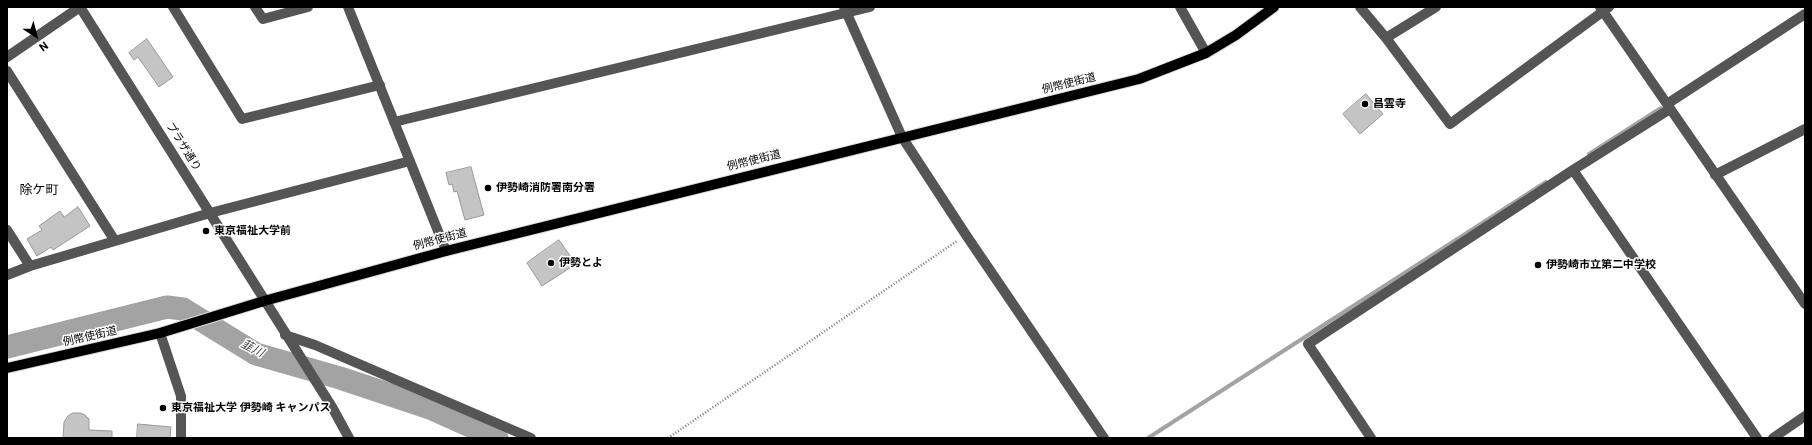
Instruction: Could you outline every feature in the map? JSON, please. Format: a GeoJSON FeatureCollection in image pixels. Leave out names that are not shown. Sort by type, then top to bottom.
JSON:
{"type":"FeatureCollection","features":[{"type":"Feature","properties":{"kind":"main road","name":"例幣使街道"},"geometry":{"type":"LineString","coordinates":[[7,368],[160,333],[264,301],[446,251],[1139,79],[1206,53],[1236,35],[1274,7]]}},
{"type":"Feature","properties":{"kind":"street"},"geometry":{"type":"LineString","coordinates":[[7,57],[80,7]]}},
{"type":"Feature","properties":{"kind":"street","name":"プラザ通り"},"geometry":{"type":"LineString","coordinates":[[80,7],[210,212],[285,335],[342,423],[349,438]]}},
{"type":"Feature","properties":{"kind":"street"},"geometry":{"type":"LineString","coordinates":[[173,7],[242,119],[380,85]]}},
{"type":"Feature","properties":{"kind":"street"},"geometry":{"type":"LineString","coordinates":[[255,7],[263,19],[308,7]]}},
{"type":"Feature","properties":{"kind":"street"},"geometry":{"type":"LineString","coordinates":[[348,7],[446,251]]}},
{"type":"Feature","properties":{"kind":"street"},"geometry":{"type":"LineString","coordinates":[[394,122],[846,10],[870,7]]}},
{"type":"Feature","properties":{"kind":"street"},"geometry":{"type":"LineString","coordinates":[[1180,7],[1206,53]]}},
{"type":"Feature","properties":{"kind":"street"},"geometry":{"type":"LineString","coordinates":[[1360,7],[1386,38],[1450,124],[1604,8],[1668,107],[1805,304]]}},
{"type":"Feature","properties":{"kind":"street"},"geometry":{"type":"LineString","coordinates":[[1386,38],[1436,7]]}},
{"type":"Feature","properties":{"kind":"street"},"geometry":{"type":"LineString","coordinates":[[846,10],[902,137],[966,235],[1104,438]]}},
{"type":"Feature","properties":{"kind":"street"},"geometry":{"type":"LineString","coordinates":[[1371,438],[1308,344],[1668,107],[1805,14]]}},
{"type":"Feature","properties":{"kind":"street"},"geometry":{"type":"LineString","coordinates":[[7,71],[115,241]]}},
{"type":"Feature","properties":{"kind":"street"},"geometry":{"type":"LineString","coordinates":[[1715,175],[1805,129]]}},
{"type":"Feature","properties":{"kind":"street"},"geometry":{"type":"LineString","coordinates":[[7,275],[30,266],[210,212],[410,162]]}},
{"type":"Feature","properties":{"kind":"street"},"geometry":{"type":"LineString","coordinates":[[1573,170],[1757,438]]}},
{"type":"Feature","properties":{"kind":"street"},"geometry":{"type":"LineString","coordinates":[[7,230],[30,266]]}},
{"type":"Feature","properties":{"kind":"street"},"geometry":{"type":"LineString","coordinates":[[160,333],[181,396],[183,411],[181,438]]}},
{"type":"Feature","properties":{"kind":"street"},"geometry":{"type":"LineString","coordinates":[[285,335],[315,345],[531,438]]}},
{"type":"Feature","properties":{"kind":"street"},"geometry":{"type":"LineString","coordinates":[[1773,438],[1805,416]]}},
{"type":"Feature","properties":{"kind":"path"},"geometry":{"type":"LineString","coordinates":[[668,438],[966,235]]}},
{"type":"Feature","properties":{"kind":"building"},"geometry":{"type":"Polygon","coordinates":[[[147,39],[173,77],[159,87],[138,57],[134,60],[129,53],[147,39]]]}},
{"type":"Feature","properties":{"kind":"building","name":"昌雲寺"},"geometry":{"type":"Polygon","coordinates":[[[1366,94],[1383,114],[1360,134],[1343,114],[1366,94]]]}},
{"type":"Feature","properties":{"kind":"building"},"geometry":{"type":"Polygon","coordinates":[[[471,167],[484,215],[465,220],[457,191],[454,192],[452,184],[449,185],[446,173],[471,167]]]}},
{"type":"Feature","properties":{"kind":"building"},"geometry":{"type":"Polygon","coordinates":[[[78,207],[90,226],[53,250],[51,247],[37,256],[27,239],[42,230],[39,226],[60,211],[64,217],[78,207]]]}},
{"type":"Feature","properties":{"kind":"building"},"geometry":{"type":"Polygon","coordinates":[[[559,240],[576,264],[542,286],[527,263],[559,240]]]}},
{"type":"Feature","properties":{"kind":"building"},"geometry":{"type":"Polygon","coordinates":[[[73,413],[80,413],[89,419],[89,430],[112,431],[112,438],[63,438],[64,422],[68,416],[73,413]]]}},
{"type":"Feature","properties":{"kind":"building"},"geometry":{"type":"Polygon","coordinates":[[[138,424],[171,427],[170,438],[137,438],[138,424]]]}},
{"type":"Feature","properties":{"kind":"waterway"},"geometry":{"type":"LineString","coordinates":[[1589,154],[1661,108]]}},
{"type":"Feature","properties":{"kind":"waterway"},"geometry":{"type":"LineString","coordinates":[[1148,438],[1546,182]]}},
{"type":"Feature","properties":{"kind":"waterway","name":"韮川"},"geometry":{"type":"LineString","coordinates":[[7,347],[167,307],[183,309],[256,354],[340,378],[430,408],[497,438]]}},
{"type":"Feature","properties":{"kind":"place","name":"昌雲寺"},"geometry":{"type":"Point","coordinates":[1365,104]}},
{"type":"Feature","properties":{"kind":"place","name":"伊勢崎消防署南分署"},"geometry":{"type":"Point","coordinates":[488,188]}},
{"type":"Feature","properties":{"kind":"place","name":"東京福祉大学前"},"geometry":{"type":"Point","coordinates":[206,231]}},
{"type":"Feature","properties":{"kind":"place","name":"伊勢とよ"},"geometry":{"type":"Point","coordinates":[551,263]}},
{"type":"Feature","properties":{"kind":"place","name":"伊勢崎市立第二中学校"},"geometry":{"type":"Point","coordinates":[1538,265]}},
{"type":"Feature","properties":{"kind":"place","name":"東京福祉大学 伊勢崎 キャンパス"},"geometry":{"type":"Point","coordinates":[163,408]}},
{"type":"Feature","properties":{"kind":"district","name":"除ケ町"},"geometry":{"type":"Point","coordinates":[39,191]}}]}
